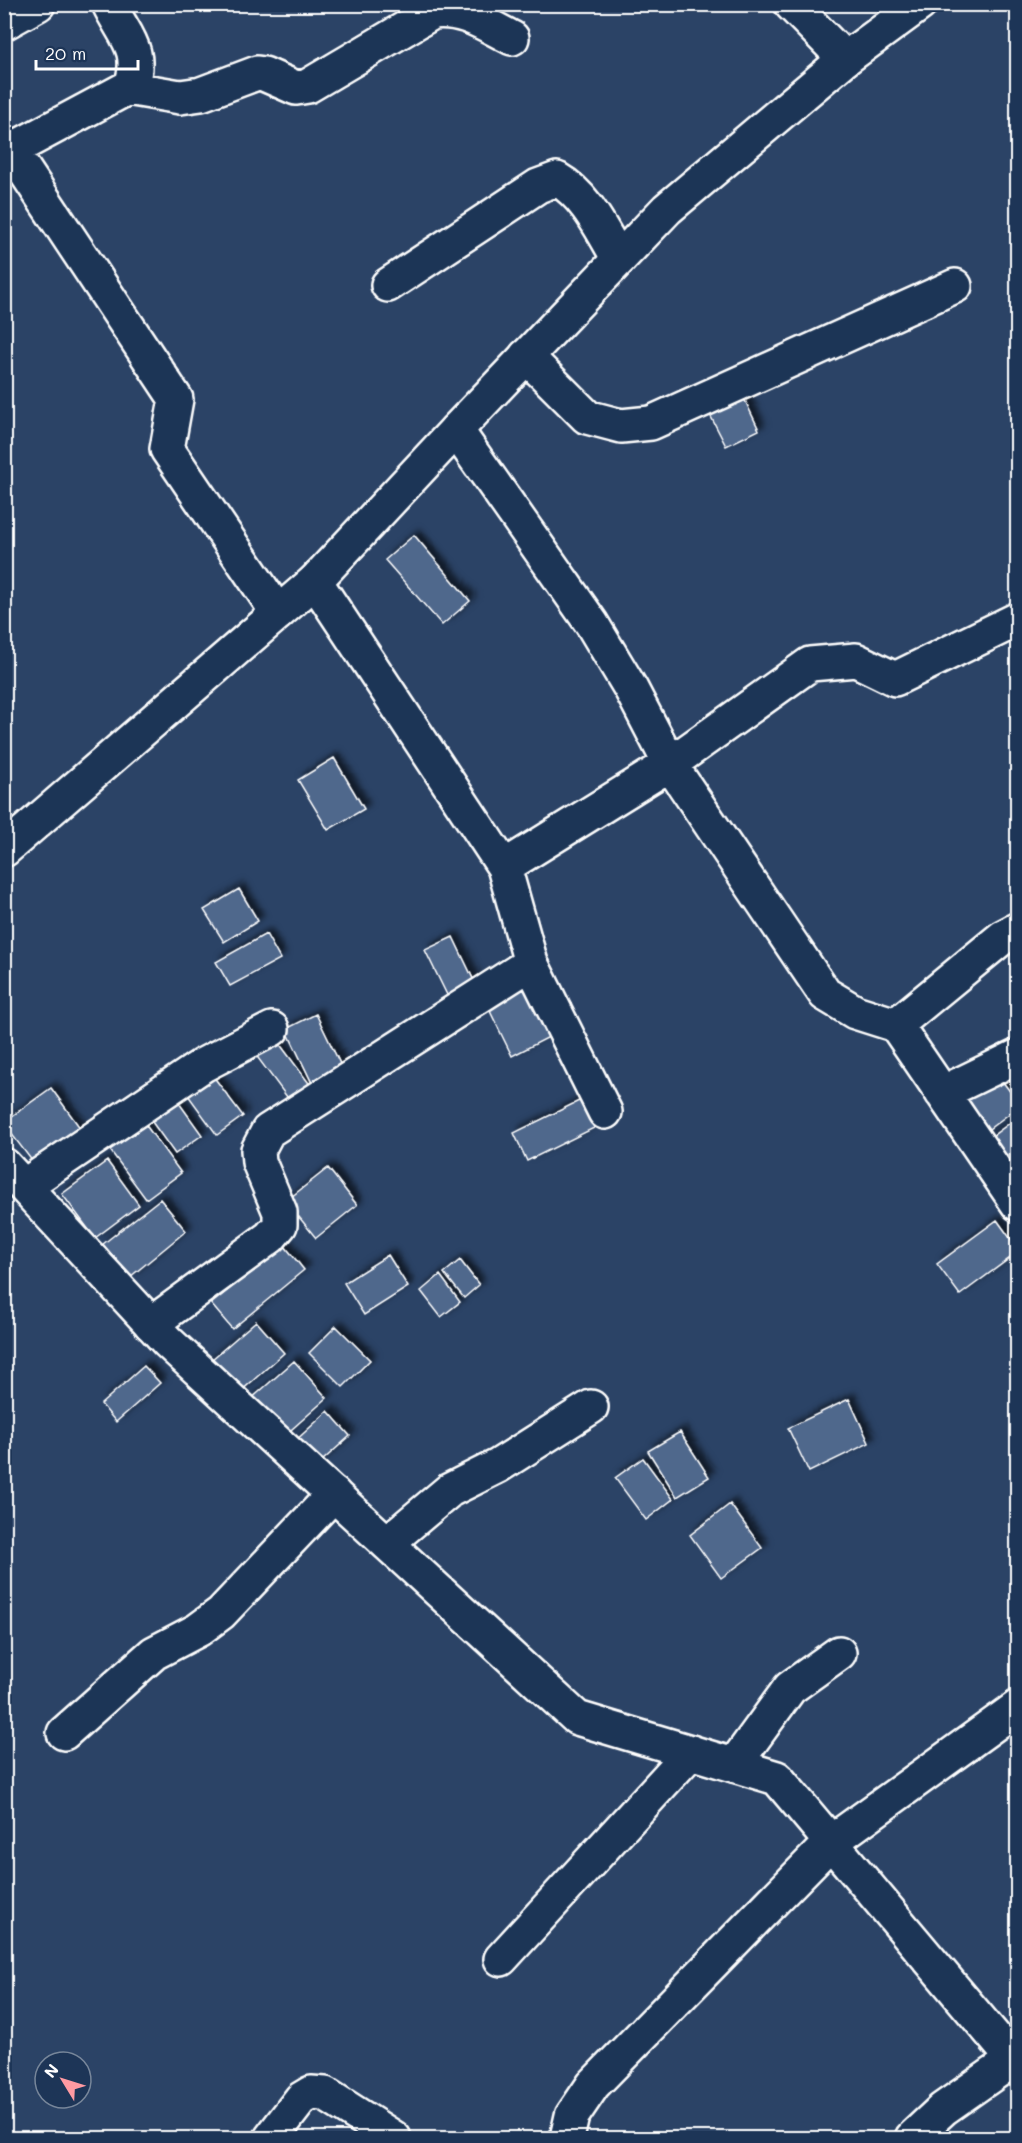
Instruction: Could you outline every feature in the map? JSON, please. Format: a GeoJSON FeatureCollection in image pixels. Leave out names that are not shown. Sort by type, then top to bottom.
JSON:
{"type":"FeatureCollection","features":[{"type":"Feature","properties":{"kind":"street"},"geometry":{"type":"LineString","coordinates":[[4,22],[38,4]]}},
{"type":"Feature","properties":{"kind":"street"},"geometry":{"type":"LineString","coordinates":[[109,4],[134,49],[137,70],[131,86],[8,152],[176,399],[167,449],[278,613]]}},
{"type":"Feature","properties":{"kind":"street"},"geometry":{"type":"LineString","coordinates":[[791,4],[845,58]]}},
{"type":"Feature","properties":{"kind":"street"},"geometry":{"type":"LineString","coordinates":[[4,850],[315,581],[667,209],[845,58],[920,4]]}},
{"type":"Feature","properties":{"kind":"street"},"geometry":{"type":"LineString","coordinates":[[127,88],[180,97],[201,94],[257,73],[296,88],[302,88],[433,12],[449,9],[471,17],[512,38]]}},
{"type":"Feature","properties":{"kind":"street"},"geometry":{"type":"LineString","coordinates":[[388,285],[538,186],[557,179],[572,187],[586,205],[619,259]]}},
{"type":"Feature","properties":{"kind":"street"},"geometry":{"type":"LineString","coordinates":[[526,356],[587,417],[621,426],[651,423],[955,286]]}},
{"type":"Feature","properties":{"kind":"street"},"geometry":{"type":"LineString","coordinates":[[456,430],[592,624],[631,689],[670,764],[825,994],[855,1012],[896,1025],[1017,1204]]}},
{"type":"Feature","properties":{"kind":"street"},"geometry":{"type":"LineString","coordinates":[[315,581],[504,867],[531,963],[605,1112]]}},
{"type":"Feature","properties":{"kind":"street"},"geometry":{"type":"LineString","coordinates":[[504,867],[670,764],[810,664],[856,660],[895,679],[1017,620]]}},
{"type":"Feature","properties":{"kind":"street"},"geometry":{"type":"LineString","coordinates":[[896,1025],[1003,937],[1017,929]]}},
{"type":"Feature","properties":{"kind":"street"},"geometry":{"type":"LineString","coordinates":[[152,1324],[270,1237],[280,1225],[280,1212],[259,1162],[258,1150],[268,1131],[531,963]]}},
{"type":"Feature","properties":{"kind":"street"},"geometry":{"type":"LineString","coordinates":[[272,1029],[203,1065],[14,1176],[152,1324],[577,1718],[777,1778],[1015,2062],[943,2109],[912,2139]]}},
{"type":"Feature","properties":{"kind":"street"},"geometry":{"type":"LineString","coordinates":[[942,1093],[1017,1056]]}},
{"type":"Feature","properties":{"kind":"street"},"geometry":{"type":"LineString","coordinates":[[387,1543],[450,1490],[498,1466],[591,1407]]}},
{"type":"Feature","properties":{"kind":"street"},"geometry":{"type":"LineString","coordinates":[[64,1733],[154,1653],[198,1630],[221,1613],[334,1494]]}},
{"type":"Feature","properties":{"kind":"street"},"geometry":{"type":"LineString","coordinates":[[734,1765],[790,1688],[839,1653]]}},
{"type":"Feature","properties":{"kind":"street"},"geometry":{"type":"LineString","coordinates":[[567,2139],[572,2116],[593,2085],[831,1842],[1017,1707]]}},
{"type":"Feature","properties":{"kind":"street"},"geometry":{"type":"LineString","coordinates":[[501,1959],[691,1752]]}},
{"type":"Feature","properties":{"kind":"street"},"geometry":{"type":"LineString","coordinates":[[271,2139],[302,2099],[310,2093],[325,2094],[394,2139]]}},
{"type":"Feature","properties":{"kind":"building"},"geometry":{"type":"Polygon","coordinates":[[[739,388],[759,430],[726,446],[705,405],[739,388]]]}},
{"type":"Feature","properties":{"kind":"building"},"geometry":{"type":"Polygon","coordinates":[[[414,535],[470,601],[442,625],[385,560],[414,535]]]}},
{"type":"Feature","properties":{"kind":"building"},"geometry":{"type":"Polygon","coordinates":[[[334,758],[364,809],[328,830],[298,780],[334,758]]]}},
{"type":"Feature","properties":{"kind":"building"},"geometry":{"type":"Polygon","coordinates":[[[239,889],[258,921],[224,942],[204,910],[239,889]]]}},
{"type":"Feature","properties":{"kind":"building"},"geometry":{"type":"Polygon","coordinates":[[[266,934],[280,959],[230,986],[216,962],[266,934]]]}},
{"type":"Feature","properties":{"kind":"building"},"geometry":{"type":"Polygon","coordinates":[[[453,937],[476,985],[449,999],[425,950],[453,937]]]}},
{"type":"Feature","properties":{"kind":"building"},"geometry":{"type":"Polygon","coordinates":[[[524,987],[549,1037],[512,1056],[487,1005],[524,987]]]}},
{"type":"Feature","properties":{"kind":"building"},"geometry":{"type":"Polygon","coordinates":[[[316,1014],[343,1070],[313,1085],[286,1029],[316,1014]]]}},
{"type":"Feature","properties":{"kind":"building"},"geometry":{"type":"Polygon","coordinates":[[[273,1035],[314,1090],[293,1105],[252,1050],[273,1035]]]}},
{"type":"Feature","properties":{"kind":"building"},"geometry":{"type":"Polygon","coordinates":[[[993,1069],[1018,1102],[1018,1107],[981,1135],[954,1099],[993,1069]]]}},
{"type":"Feature","properties":{"kind":"building"},"geometry":{"type":"Polygon","coordinates":[[[210,1072],[243,1116],[217,1135],[185,1091],[210,1072]]]}},
{"type":"Feature","properties":{"kind":"building"},"geometry":{"type":"Polygon","coordinates":[[[51,1088],[86,1136],[39,1170],[4,1122],[51,1088]]]}},
{"type":"Feature","properties":{"kind":"building"},"geometry":{"type":"Polygon","coordinates":[[[174,1096],[202,1135],[175,1154],[147,1115],[174,1096]]]}},
{"type":"Feature","properties":{"kind":"building"},"geometry":{"type":"Polygon","coordinates":[[[581,1100],[594,1128],[527,1161],[514,1133],[581,1100]]]}},
{"type":"Feature","properties":{"kind":"building"},"geometry":{"type":"Polygon","coordinates":[[[139,1116],[181,1173],[146,1199],[104,1142],[139,1116]]]}},
{"type":"Feature","properties":{"kind":"building"},"geometry":{"type":"Polygon","coordinates":[[[1018,1117],[1018,1161],[1007,1168],[987,1140],[1018,1117]]]}},
{"type":"Feature","properties":{"kind":"building"},"geometry":{"type":"Polygon","coordinates":[[[107,1161],[139,1205],[95,1238],[62,1194],[107,1161]]]}},
{"type":"Feature","properties":{"kind":"building"},"geometry":{"type":"Polygon","coordinates":[[[328,1168],[357,1205],[316,1238],[286,1201],[328,1168]]]}},
{"type":"Feature","properties":{"kind":"building"},"geometry":{"type":"Polygon","coordinates":[[[160,1199],[186,1231],[130,1277],[103,1244],[160,1199]]]}},
{"type":"Feature","properties":{"kind":"building"},"geometry":{"type":"Polygon","coordinates":[[[997,1220],[1018,1252],[960,1295],[937,1264],[997,1220]]]}},
{"type":"Feature","properties":{"kind":"building"},"geometry":{"type":"Polygon","coordinates":[[[284,1245],[304,1270],[232,1329],[211,1304],[284,1245]]]}},
{"type":"Feature","properties":{"kind":"building"},"geometry":{"type":"Polygon","coordinates":[[[388,1255],[408,1287],[364,1315],[344,1283],[388,1255]]]}},
{"type":"Feature","properties":{"kind":"building"},"geometry":{"type":"Polygon","coordinates":[[[460,1260],[479,1285],[464,1298],[444,1273],[460,1260]]]}},
{"type":"Feature","properties":{"kind":"building"},"geometry":{"type":"Polygon","coordinates":[[[440,1275],[460,1302],[441,1317],[421,1291],[440,1275]]]}},
{"type":"Feature","properties":{"kind":"building"},"geometry":{"type":"Polygon","coordinates":[[[256,1321],[284,1353],[232,1399],[203,1367],[256,1321]]]}},
{"type":"Feature","properties":{"kind":"building"},"geometry":{"type":"Polygon","coordinates":[[[336,1326],[370,1360],[343,1387],[309,1353],[336,1326]]]}},
{"type":"Feature","properties":{"kind":"building"},"geometry":{"type":"Polygon","coordinates":[[[294,1361],[327,1398],[283,1437],[250,1400],[294,1361]]]}},
{"type":"Feature","properties":{"kind":"building"},"geometry":{"type":"Polygon","coordinates":[[[144,1366],[160,1383],[116,1422],[101,1404],[144,1366]]]}},
{"type":"Feature","properties":{"kind":"building"},"geometry":{"type":"Polygon","coordinates":[[[849,1399],[869,1443],[809,1472],[788,1428],[849,1399]]]}},
{"type":"Feature","properties":{"kind":"building"},"geometry":{"type":"Polygon","coordinates":[[[328,1411],[350,1436],[314,1468],[293,1443],[328,1411]]]}},
{"type":"Feature","properties":{"kind":"building"},"geometry":{"type":"Polygon","coordinates":[[[680,1432],[709,1477],[677,1497],[648,1451],[680,1432]]]}},
{"type":"Feature","properties":{"kind":"building"},"geometry":{"type":"Polygon","coordinates":[[[643,1458],[673,1499],[646,1520],[615,1478],[643,1458]]]}},
{"type":"Feature","properties":{"kind":"building"},"geometry":{"type":"Polygon","coordinates":[[[730,1504],[762,1548],[721,1578],[690,1535],[730,1504]]]}}]}
